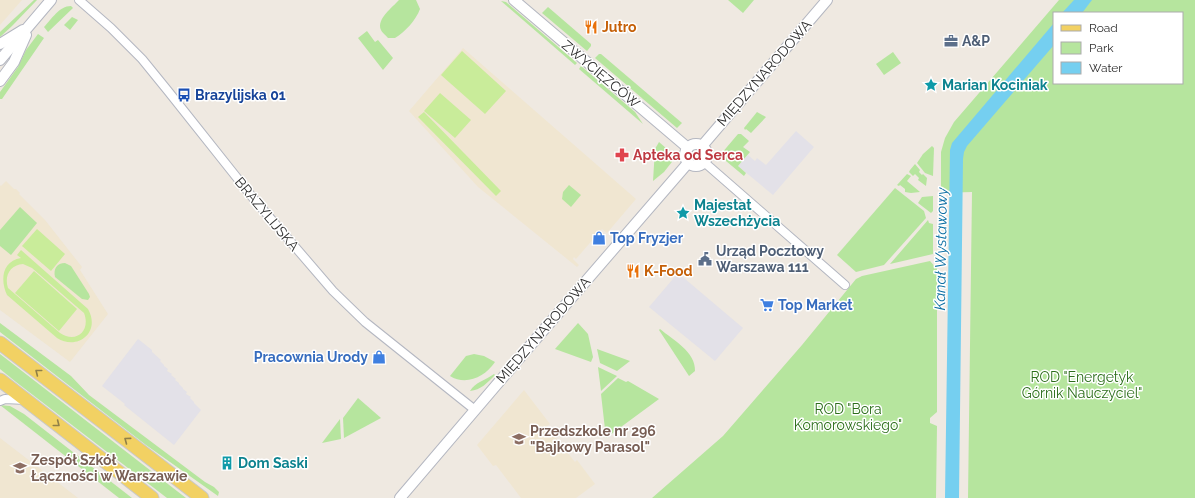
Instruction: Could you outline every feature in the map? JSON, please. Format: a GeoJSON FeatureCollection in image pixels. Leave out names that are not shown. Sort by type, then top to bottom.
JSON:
{"type":"FeatureCollection","features":[{"type":"Feature","properties":{"kind":"main road"},"geometry":{"type":"LineString","coordinates":[[0,343],[202,498]]}},
{"type":"Feature","properties":{"kind":"main road"},"geometry":{"type":"LineString","coordinates":[[0,380],[152,498]]}},
{"type":"Feature","properties":{"kind":"street"},"geometry":{"type":"LineString","coordinates":[[0,60],[51,0]]}},
{"type":"Feature","properties":{"kind":"street","name":"BRAZYLIJSKA"},"geometry":{"type":"LineString","coordinates":[[79,0],[111,28],[142,59],[253,198],[333,291],[365,322],[475,410]]}},
{"type":"Feature","properties":{"kind":"street","name":"ZWYCIĘZCÓW"},"geometry":{"type":"LineString","coordinates":[[514,0],[688,148]]}},
{"type":"Feature","properties":{"kind":"street","name":"MIĘDZYNARODOWA"},"geometry":{"type":"LineString","coordinates":[[702,146],[827,0]]}},
{"type":"Feature","properties":{"kind":"street"},"geometry":{"type":"LineString","coordinates":[[0,44],[31,24]]}},
{"type":"Feature","properties":{"kind":"street"},"geometry":{"type":"LineString","coordinates":[[0,81],[14,62],[31,24]]}},
{"type":"Feature","properties":{"kind":"street"},"geometry":{"type":"LineString","coordinates":[[695,144],[702,146],[707,156],[704,162],[696,166],[692,165],[688,162],[685,156],[688,148],[695,144]]}},
{"type":"Feature","properties":{"kind":"street","name":"MIĘDZYNARODOWA"},"geometry":{"type":"LineString","coordinates":[[400,498],[688,162]]}},
{"type":"Feature","properties":{"kind":"street"},"geometry":{"type":"LineString","coordinates":[[704,162],[845,285]]}},
{"type":"Feature","properties":{"kind":"street"},"geometry":{"type":"LineString","coordinates":[[0,400],[26,400]]}},
{"type":"Feature","properties":{"kind":"shaded area"},"geometry":{"type":"Polygon","coordinates":[[[0,0],[22,0],[0,25],[0,0]]]}},
{"type":"Feature","properties":{"kind":"shaded area"},"geometry":{"type":"Polygon","coordinates":[[[463,48],[636,199],[607,233],[602,229],[576,259],[574,257],[573,259],[579,265],[577,267],[478,187],[409,111],[463,48]]]}},
{"type":"Feature","properties":{"kind":"shaded area"},"geometry":{"type":"Polygon","coordinates":[[[796,131],[814,147],[773,195],[738,166],[748,155],[755,161],[757,158],[766,165],[796,131]]]}},
{"type":"Feature","properties":{"kind":"shaded area"},"geometry":{"type":"Polygon","coordinates":[[[6,181],[20,193],[19,194],[45,220],[82,267],[80,270],[108,314],[70,362],[0,310],[0,185],[1,186],[6,181]]]}},
{"type":"Feature","properties":{"kind":"shaded area"},"geometry":{"type":"Polygon","coordinates":[[[678,273],[743,328],[715,361],[649,307],[678,273]]]}},
{"type":"Feature","properties":{"kind":"shaded area"},"geometry":{"type":"Polygon","coordinates":[[[138,339],[152,350],[152,352],[161,360],[160,361],[168,369],[167,371],[172,374],[171,375],[176,379],[175,380],[187,392],[186,394],[191,397],[190,398],[201,410],[174,445],[102,386],[138,339]]]}},
{"type":"Feature","properties":{"kind":"shaded area","name":"Przedszkole nr 296 \"Bajkowy Parasol\""},"geometry":{"type":"Polygon","coordinates":[[[524,390],[550,424],[547,426],[552,433],[575,462],[577,460],[595,484],[576,498],[521,498],[496,465],[493,466],[477,445],[524,390]]]}},
{"type":"Feature","properties":{"kind":"shaded area","name":"Zespół Szkół Łączności w Warszawie"},"geometry":{"type":"Polygon","coordinates":[[[0,438],[78,498],[0,498],[0,438]]]}},
{"type":"Feature","properties":{"kind":"green space"},"geometry":{"type":"Polygon","coordinates":[[[34,0],[37,0],[0,37],[0,32],[34,0]]]}},
{"type":"Feature","properties":{"kind":"green space"},"geometry":{"type":"Polygon","coordinates":[[[399,0],[416,0],[420,9],[413,21],[403,32],[395,38],[388,38],[381,30],[381,22],[399,0]]]}},
{"type":"Feature","properties":{"kind":"green space"},"geometry":{"type":"Polygon","coordinates":[[[728,0],[754,0],[743,13],[728,0]]]}},
{"type":"Feature","properties":{"kind":"green space","name":"ROD \"Energetyk Górnik Nauczyciel\""},"geometry":{"type":"Polygon","coordinates":[[[1059,0],[1195,0],[1195,498],[968,498],[972,192],[941,193],[941,152],[945,138],[954,122],[1059,0]]]}},
{"type":"Feature","properties":{"kind":"green space"},"geometry":{"type":"Polygon","coordinates":[[[501,1],[506,2],[577,63],[575,65],[501,1]]]}},
{"type":"Feature","properties":{"kind":"green space"},"geometry":{"type":"Polygon","coordinates":[[[71,6],[73,8],[48,32],[44,27],[59,11],[63,8],[71,6]]]}},
{"type":"Feature","properties":{"kind":"green space"},"geometry":{"type":"Polygon","coordinates":[[[548,7],[591,44],[587,51],[542,13],[548,7]]]}},
{"type":"Feature","properties":{"kind":"green space"},"geometry":{"type":"Polygon","coordinates":[[[72,17],[78,20],[70,30],[64,25],[72,17]]]}},
{"type":"Feature","properties":{"kind":"green space"},"geometry":{"type":"Polygon","coordinates":[[[367,31],[375,42],[378,40],[393,58],[383,70],[358,38],[367,31]]]}},
{"type":"Feature","properties":{"kind":"green space"},"geometry":{"type":"Polygon","coordinates":[[[38,34],[44,38],[2,99],[0,99],[0,92],[18,67],[26,50],[38,34]]]}},
{"type":"Feature","properties":{"kind":"green space"},"geometry":{"type":"Polygon","coordinates":[[[462,51],[506,91],[485,114],[441,75],[462,51]]]}},
{"type":"Feature","properties":{"kind":"green space"},"geometry":{"type":"Polygon","coordinates":[[[893,52],[901,63],[884,75],[876,64],[893,52]]]}},
{"type":"Feature","properties":{"kind":"green space"},"geometry":{"type":"Polygon","coordinates":[[[601,54],[682,123],[677,128],[595,58],[601,54]]]}},
{"type":"Feature","properties":{"kind":"green space"},"geometry":{"type":"Polygon","coordinates":[[[581,66],[635,112],[643,124],[579,69],[581,66]]]}},
{"type":"Feature","properties":{"kind":"green space"},"geometry":{"type":"Polygon","coordinates":[[[440,93],[471,120],[455,138],[424,111],[440,93]]]}},
{"type":"Feature","properties":{"kind":"green space"},"geometry":{"type":"Polygon","coordinates":[[[424,112],[501,191],[496,196],[418,117],[424,112]]]}},
{"type":"Feature","properties":{"kind":"green space"},"geometry":{"type":"Polygon","coordinates":[[[757,112],[766,117],[751,133],[744,128],[757,112]]]}},
{"type":"Feature","properties":{"kind":"green space"},"geometry":{"type":"Polygon","coordinates":[[[738,134],[741,134],[749,141],[743,147],[750,152],[738,166],[746,173],[744,176],[726,161],[721,154],[738,134]]]}},
{"type":"Feature","properties":{"kind":"green space"},"geometry":{"type":"Polygon","coordinates":[[[659,142],[674,155],[675,158],[664,172],[653,181],[655,149],[659,142]]]}},
{"type":"Feature","properties":{"kind":"green space"},"geometry":{"type":"Polygon","coordinates":[[[932,146],[934,148],[933,176],[925,173],[917,163],[923,154],[932,146]]]}},
{"type":"Feature","properties":{"kind":"green space"},"geometry":{"type":"Polygon","coordinates":[[[915,164],[920,170],[919,172],[927,178],[926,186],[918,180],[919,178],[915,174],[913,176],[909,172],[915,164]]]}},
{"type":"Feature","properties":{"kind":"green space"},"geometry":{"type":"Polygon","coordinates":[[[907,174],[911,176],[907,181],[920,192],[905,192],[905,189],[900,185],[897,185],[907,174]]]}},
{"type":"Feature","properties":{"kind":"green space"},"geometry":{"type":"Polygon","coordinates":[[[569,185],[581,195],[571,207],[562,199],[563,192],[569,185]]]}},
{"type":"Feature","properties":{"kind":"green space"},"geometry":{"type":"Polygon","coordinates":[[[895,188],[924,211],[926,218],[884,265],[856,272],[837,255],[895,188]]]}},
{"type":"Feature","properties":{"kind":"green space"},"geometry":{"type":"Polygon","coordinates":[[[933,196],[933,211],[931,213],[918,203],[922,197],[933,196]]]}},
{"type":"Feature","properties":{"kind":"green space"},"geometry":{"type":"Polygon","coordinates":[[[20,207],[37,223],[11,255],[0,246],[0,230],[20,207]]]}},
{"type":"Feature","properties":{"kind":"green space"},"geometry":{"type":"Polygon","coordinates":[[[928,220],[929,223],[933,224],[933,254],[890,264],[928,220]]]}},
{"type":"Feature","properties":{"kind":"green space"},"geometry":{"type":"Polygon","coordinates":[[[37,229],[65,254],[51,271],[22,246],[37,229]]]}},
{"type":"Feature","properties":{"kind":"green space"},"geometry":{"type":"Polygon","coordinates":[[[21,250],[88,309],[92,325],[85,337],[79,341],[73,342],[57,338],[7,295],[3,277],[4,272],[10,263],[21,258],[17,255],[21,250]],[[23,264],[15,266],[11,269],[7,279],[8,288],[60,333],[71,337],[81,334],[84,330],[86,319],[84,313],[32,268],[23,264]]]}},
{"type":"Feature","properties":{"kind":"green space","name":"ROD \"Bora Komorowskiego\""},"geometry":{"type":"Polygon","coordinates":[[[930,261],[937,269],[937,412],[930,418],[930,423],[937,426],[936,498],[652,498],[723,436],[802,345],[856,279],[862,276],[930,261]]]}},
{"type":"Feature","properties":{"kind":"green space"},"geometry":{"type":"Polygon","coordinates":[[[65,263],[71,266],[89,294],[90,297],[88,300],[82,299],[55,277],[56,267],[65,263]]]}},
{"type":"Feature","properties":{"kind":"green space"},"geometry":{"type":"Polygon","coordinates":[[[34,271],[77,309],[59,331],[15,293],[34,271]]]}},
{"type":"Feature","properties":{"kind":"green space"},"geometry":{"type":"Polygon","coordinates":[[[0,323],[71,376],[89,395],[205,482],[214,487],[219,492],[218,496],[146,445],[0,332],[0,323]]]}},
{"type":"Feature","properties":{"kind":"green space"},"geometry":{"type":"Polygon","coordinates":[[[578,323],[588,334],[593,357],[591,362],[555,349],[578,323]]]}},
{"type":"Feature","properties":{"kind":"green space"},"geometry":{"type":"Polygon","coordinates":[[[660,329],[683,347],[692,358],[695,371],[689,376],[659,330],[660,329]]]}},
{"type":"Feature","properties":{"kind":"green space"},"geometry":{"type":"Polygon","coordinates":[[[597,349],[630,361],[617,371],[600,363],[597,349]]]}},
{"type":"Feature","properties":{"kind":"green space"},"geometry":{"type":"Polygon","coordinates":[[[0,354],[186,498],[167,498],[16,382],[0,369],[0,354]]]}},
{"type":"Feature","properties":{"kind":"green space"},"geometry":{"type":"Polygon","coordinates":[[[474,354],[484,356],[495,362],[481,376],[469,380],[456,379],[450,376],[466,356],[474,354]]]}},
{"type":"Feature","properties":{"kind":"green space"},"geometry":{"type":"Polygon","coordinates":[[[598,367],[617,376],[601,391],[598,367]]]}},
{"type":"Feature","properties":{"kind":"green space"},"geometry":{"type":"Polygon","coordinates":[[[494,374],[495,375],[484,386],[470,391],[478,383],[494,374]]]}},
{"type":"Feature","properties":{"kind":"green space"},"geometry":{"type":"Polygon","coordinates":[[[618,378],[626,382],[628,381],[659,399],[606,438],[601,394],[618,378]]]}},
{"type":"Feature","properties":{"kind":"green space"},"geometry":{"type":"Polygon","coordinates":[[[358,398],[381,418],[344,438],[343,418],[358,398]]]}},
{"type":"Feature","properties":{"kind":"green space"},"geometry":{"type":"Polygon","coordinates":[[[0,405],[10,406],[24,414],[132,498],[119,498],[0,405]]]}},
{"type":"Feature","properties":{"kind":"green space"},"geometry":{"type":"Polygon","coordinates":[[[340,419],[341,439],[322,443],[340,419]]]}},
{"type":"Feature","properties":{"kind":"water"},"geometry":{"type":"Polygon","coordinates":[[[1074,0],[1092,0],[1083,12],[1063,12],[1074,0]]]}},
{"type":"Feature","properties":{"kind":"water"},"geometry":{"type":"Polygon","coordinates":[[[1053,24],[1053,46],[967,146],[964,152],[959,498],[945,498],[950,150],[952,143],[1053,24]]]}},
{"type":"Feature","properties":{"kind":"place","name":"Jutro"},"geometry":{"type":"Point","coordinates":[591,27]}},
{"type":"Feature","properties":{"kind":"place","name":"A&P"},"geometry":{"type":"Point","coordinates":[951,41]}},
{"type":"Feature","properties":{"kind":"place","name":"Marian Kociniak"},"geometry":{"type":"Point","coordinates":[931,85]}},
{"type":"Feature","properties":{"kind":"place","name":"Brazylijska 01"},"geometry":{"type":"Point","coordinates":[184,95]}},
{"type":"Feature","properties":{"kind":"place","name":"Apteka od Serca"},"geometry":{"type":"Point","coordinates":[622,155]}},
{"type":"Feature","properties":{"kind":"place","name":"Majestat Wszechżycia"},"geometry":{"type":"Point","coordinates":[683,213]}},
{"type":"Feature","properties":{"kind":"place","name":"Top Fryzjer"},"geometry":{"type":"Point","coordinates":[599,238]}},
{"type":"Feature","properties":{"kind":"place","name":"Urząd Pocztowy Warszawa 111"},"geometry":{"type":"Point","coordinates":[705,259]}},
{"type":"Feature","properties":{"kind":"place","name":"K-Food"},"geometry":{"type":"Point","coordinates":[633,271]}},
{"type":"Feature","properties":{"kind":"place","name":"Top Market"},"geometry":{"type":"Point","coordinates":[767,305]}},
{"type":"Feature","properties":{"kind":"place","name":"Pracownia Urody"},"geometry":{"type":"Point","coordinates":[379,357]}},
{"type":"Feature","properties":{"kind":"place","name":"Przedszkole nr 296 \"Bajkowy Parasol\""},"geometry":{"type":"Point","coordinates":[519,439]}},
{"type":"Feature","properties":{"kind":"place","name":"Dom Saski"},"geometry":{"type":"Point","coordinates":[227,463]}},
{"type":"Feature","properties":{"kind":"place","name":"Zespół Szkół Łączności w Warszawie"},"geometry":{"type":"Point","coordinates":[20,468]}},
{"type":"Feature","properties":{"kind":"water label","name":"Kanał Wystawowy"},"geometry":{"type":"Point","coordinates":[941,249]}}]}
